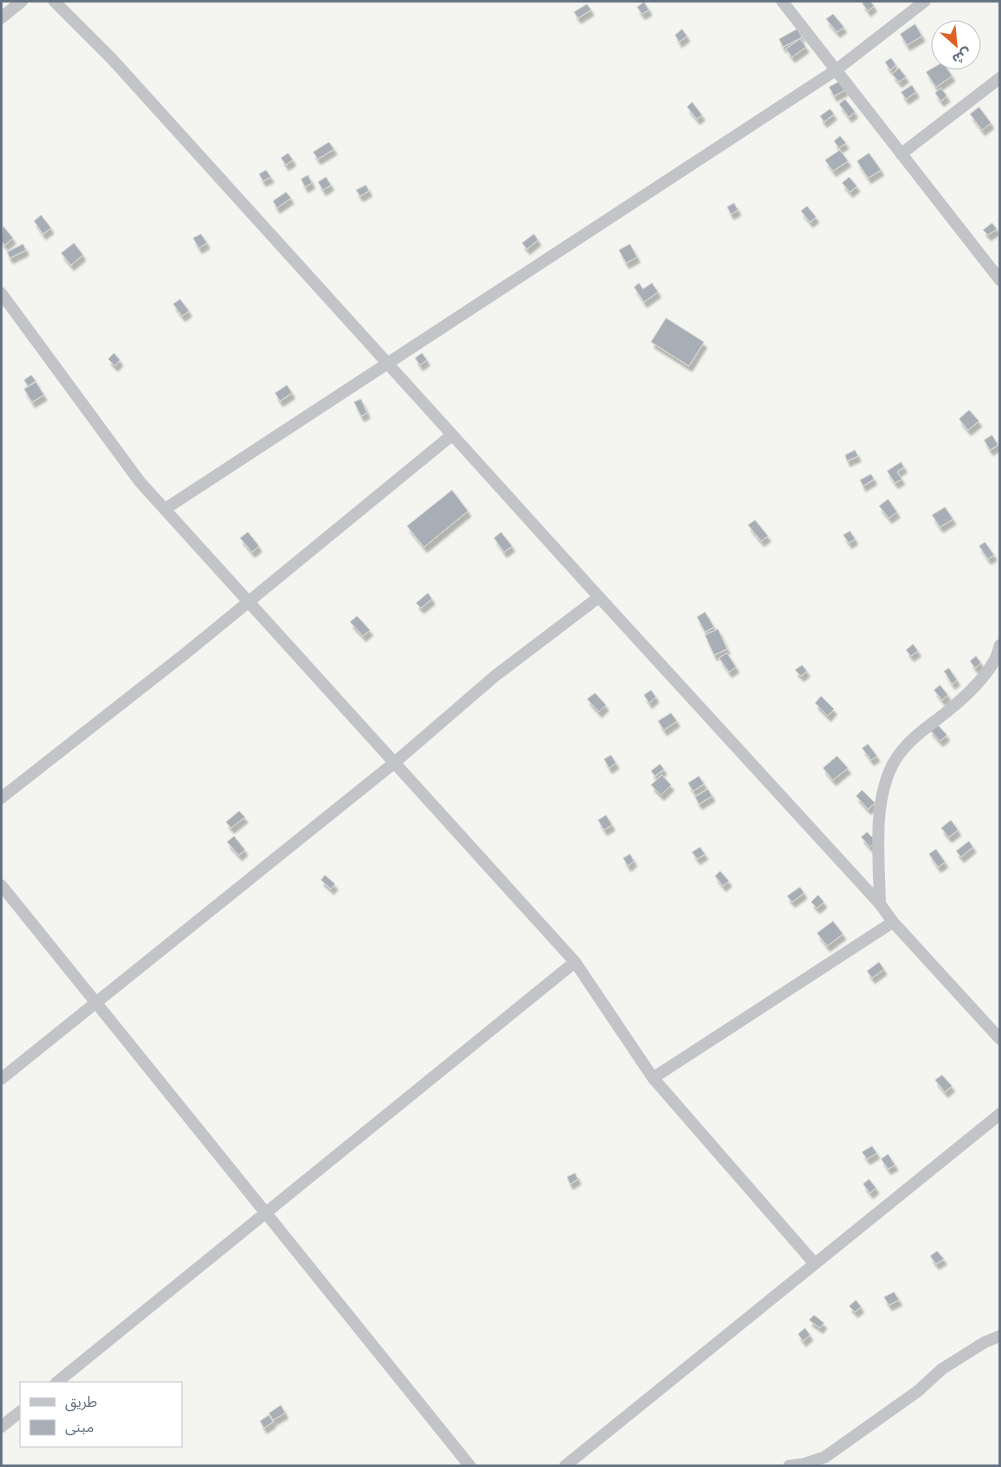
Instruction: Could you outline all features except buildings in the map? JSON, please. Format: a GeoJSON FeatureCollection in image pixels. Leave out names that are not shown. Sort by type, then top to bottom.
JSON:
{"type":"FeatureCollection","features":[{"type":"Feature","properties":{"kind":"street"},"geometry":{"type":"LineString","coordinates":[[1,18],[22,1]]}},
{"type":"Feature","properties":{"kind":"street"},"geometry":{"type":"LineString","coordinates":[[54,1],[112,59],[880,904],[893,922],[1000,1039]]}},
{"type":"Feature","properties":{"kind":"street"},"geometry":{"type":"LineString","coordinates":[[782,1],[1000,280]]}},
{"type":"Feature","properties":{"kind":"street"},"geometry":{"type":"LineString","coordinates":[[164,509],[836,70],[925,1]]}},
{"type":"Feature","properties":{"kind":"street"},"geometry":{"type":"LineString","coordinates":[[901,154],[1000,78]]}},
{"type":"Feature","properties":{"kind":"street"},"geometry":{"type":"LineString","coordinates":[[1,293],[140,482],[575,962],[653,1078],[815,1264]]}},
{"type":"Feature","properties":{"kind":"street"},"geometry":{"type":"LineString","coordinates":[[1,798],[186,653],[452,435]]}},
{"type":"Feature","properties":{"kind":"street"},"geometry":{"type":"LineString","coordinates":[[1,1079],[394,763],[495,676],[599,597]]}},
{"type":"Feature","properties":{"kind":"street"},"geometry":{"type":"LineString","coordinates":[[880,904],[879,835],[882,794],[894,762],[917,734],[949,710],[975,687],[994,663],[1000,646]]}},
{"type":"Feature","properties":{"kind":"street"},"geometry":{"type":"LineString","coordinates":[[1,885],[470,1466]]}},
{"type":"Feature","properties":{"kind":"street"},"geometry":{"type":"LineString","coordinates":[[653,1078],[893,922]]}},
{"type":"Feature","properties":{"kind":"street"},"geometry":{"type":"LineString","coordinates":[[57,1382],[575,962]]}},
{"type":"Feature","properties":{"kind":"street"},"geometry":{"type":"LineString","coordinates":[[565,1466],[1000,1114]]}},
{"type":"Feature","properties":{"kind":"street"},"geometry":{"type":"LineString","coordinates":[[789,1466],[804,1464],[825,1457],[918,1391],[942,1369],[985,1342],[1000,1336]]}},
{"type":"Feature","properties":{"kind":"street"},"geometry":{"type":"LineString","coordinates":[[1,1427],[20,1412]]}}]}
